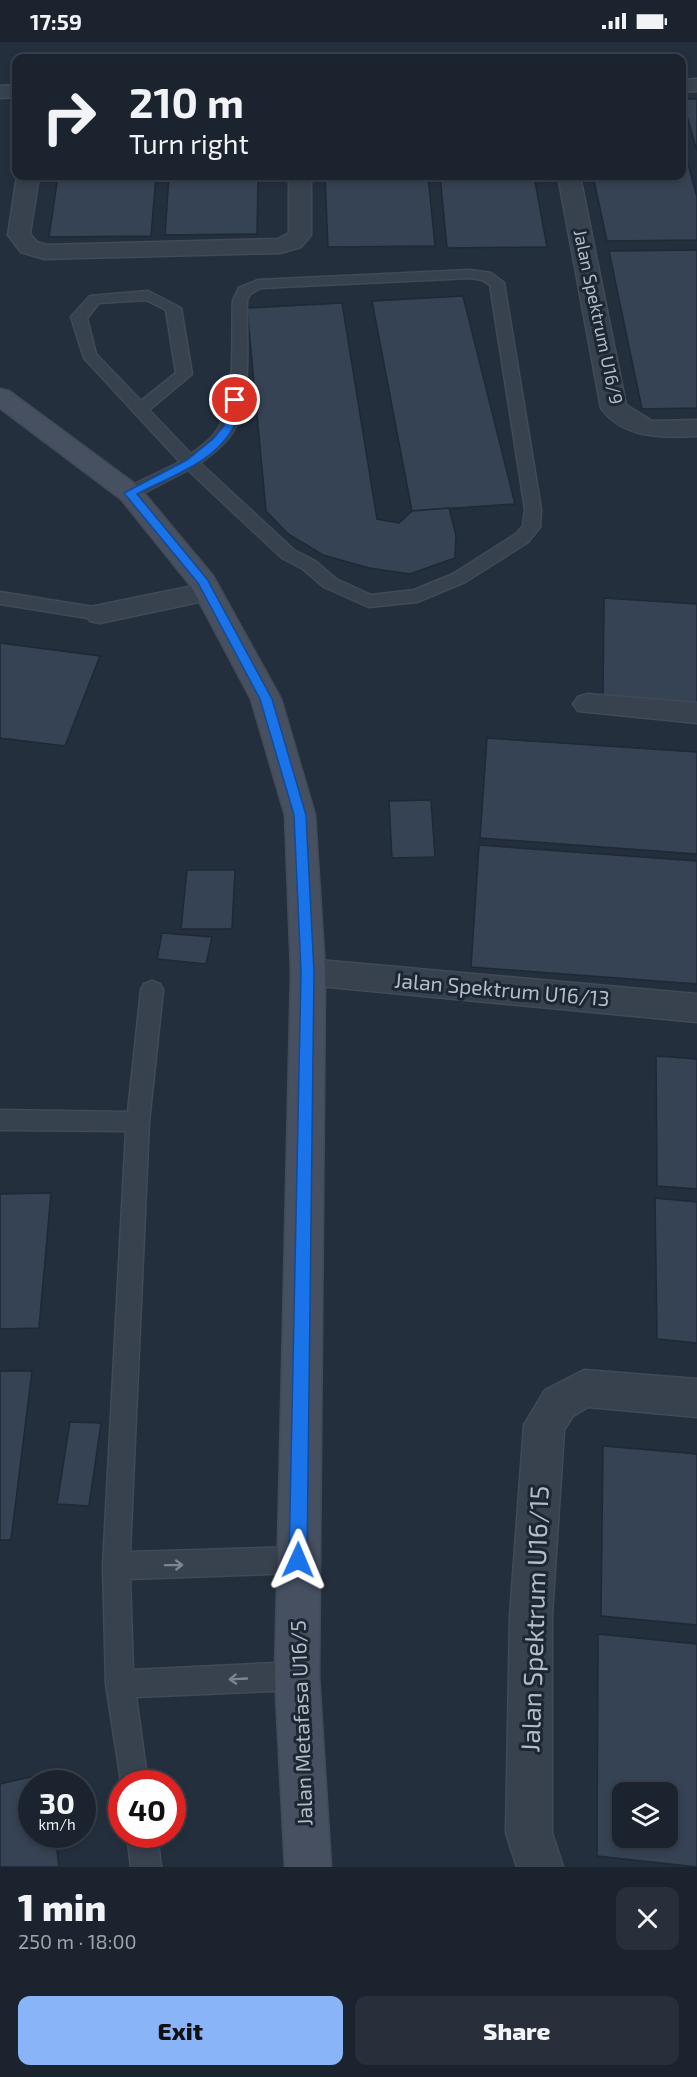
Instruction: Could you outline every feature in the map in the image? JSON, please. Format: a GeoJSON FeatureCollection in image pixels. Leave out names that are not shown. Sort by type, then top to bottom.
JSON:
{"type":"FeatureCollection","features":[{"type":"Feature","properties":{"kind":"street"},"geometry":{"type":"LineString","coordinates":[[27,180],[19,235],[29,247],[45,252],[163,251],[280,246],[293,242],[300,235],[300,180]]}},
{"type":"Feature","properties":{"kind":"street","name":"Jalan Spektrum U16/9"},"geometry":{"type":"LineString","coordinates":[[570,180],[614,408],[629,422],[656,430],[697,428]]}},
{"type":"Feature","properties":{"kind":"street","name":"Jalan Metafasa U16/5"},"geometry":{"type":"LineString","coordinates":[[0,396],[130,493],[208,592],[266,699],[300,815],[308,972],[297,1676],[308,1867]]}},
{"type":"Feature","properties":{"kind":"street"},"geometry":{"type":"LineString","coordinates":[[100,614],[208,592]]}},
{"type":"Feature","properties":{"kind":"street"},"geometry":{"type":"LineString","coordinates":[[588,704],[697,713]]}},
{"type":"Feature","properties":{"kind":"street","name":"Jalan Spektrum U16/13"},"geometry":{"type":"LineString","coordinates":[[308,972],[697,1008]]}},
{"type":"Feature","properties":{"kind":"street","name":"Jalan Spektrum U16/15"},"geometry":{"type":"LineString","coordinates":[[540,1867],[529,1833],[530,1639],[544,1425],[559,1403],[584,1389],[697,1398]]}},
{"type":"Feature","properties":{"kind":"lane"},"geometry":{"type":"LineString","coordinates":[[130,493],[190,463],[217,442],[229,426],[235,400],[240,300],[244,291],[258,284],[470,274],[486,276],[497,283],[533,509],[531,527],[522,538],[459,578],[417,596],[369,601],[330,583],[309,565],[288,554],[190,463],[89,355],[79,317],[95,299],[148,295],[173,308],[183,374],[140,409]]}},
{"type":"Feature","properties":{"kind":"lane"},"geometry":{"type":"LineString","coordinates":[[0,598],[100,614]]}},
{"type":"Feature","properties":{"kind":"lane"},"geometry":{"type":"LineString","coordinates":[[132,1770],[120,1684],[116,1566],[138,1122],[152,990]]}},
{"type":"Feature","properties":{"kind":"lane"},"geometry":{"type":"LineString","coordinates":[[0,1120],[138,1122]]}},
{"type":"Feature","properties":{"kind":"lane"},"geometry":{"type":"LineString","coordinates":[[116,1566],[298,1560]]}},
{"type":"Feature","properties":{"kind":"lane"},"geometry":{"type":"LineString","coordinates":[[120,1684],[297,1676]]}},
{"type":"Feature","properties":{"kind":"lane"},"geometry":{"type":"LineString","coordinates":[[143,1848],[146,1867]]}},
{"type":"Feature","properties":{"kind":"building"},"geometry":{"type":"Polygon","coordinates":[[[686,99],[697,99],[697,151],[686,113],[686,99]]]}},
{"type":"Feature","properties":{"kind":"building"},"geometry":{"type":"Polygon","coordinates":[[[686,156],[697,197],[697,240],[607,241],[594,180],[686,180],[686,156]]]}},
{"type":"Feature","properties":{"kind":"building"},"geometry":{"type":"Polygon","coordinates":[[[57,180],[156,180],[151,236],[49,237],[57,180]]]}},
{"type":"Feature","properties":{"kind":"building"},"geometry":{"type":"Polygon","coordinates":[[[169,180],[258,180],[257,234],[165,235],[169,180]]]}},
{"type":"Feature","properties":{"kind":"building"},"geometry":{"type":"Polygon","coordinates":[[[325,180],[428,180],[435,246],[328,247],[325,180]]]}},
{"type":"Feature","properties":{"kind":"building"},"geometry":{"type":"Polygon","coordinates":[[[440,180],[535,180],[547,247],[447,248],[440,180]]]}},
{"type":"Feature","properties":{"kind":"building"},"geometry":{"type":"Polygon","coordinates":[[[697,250],[697,408],[642,409],[609,251],[697,250]]]}},
{"type":"Feature","properties":{"kind":"building"},"geometry":{"type":"Polygon","coordinates":[[[463,296],[515,504],[412,511],[372,301],[463,296]]]}},
{"type":"Feature","properties":{"kind":"building"},"geometry":{"type":"Polygon","coordinates":[[[342,303],[377,519],[399,523],[412,511],[449,508],[456,535],[455,558],[410,574],[369,568],[323,555],[288,534],[266,511],[247,308],[342,303]]]}},
{"type":"Feature","properties":{"kind":"building"},"geometry":{"type":"Polygon","coordinates":[[[604,598],[697,604],[697,704],[603,698],[604,598]]]}},
{"type":"Feature","properties":{"kind":"building"},"geometry":{"type":"Polygon","coordinates":[[[0,643],[100,656],[65,746],[0,738],[0,643]]]}},
{"type":"Feature","properties":{"kind":"building"},"geometry":{"type":"Polygon","coordinates":[[[487,738],[697,752],[697,854],[480,838],[487,738]]]}},
{"type":"Feature","properties":{"kind":"building"},"geometry":{"type":"Polygon","coordinates":[[[431,800],[435,857],[392,858],[389,801],[431,800]]]}},
{"type":"Feature","properties":{"kind":"building"},"geometry":{"type":"Polygon","coordinates":[[[479,845],[697,861],[697,984],[471,967],[479,845]]]}},
{"type":"Feature","properties":{"kind":"building"},"geometry":{"type":"Polygon","coordinates":[[[187,870],[235,870],[232,929],[181,929],[187,870]]]}},
{"type":"Feature","properties":{"kind":"building"},"geometry":{"type":"Polygon","coordinates":[[[162,933],[212,937],[206,964],[157,959],[162,933]]]}},
{"type":"Feature","properties":{"kind":"building"},"geometry":{"type":"Polygon","coordinates":[[[656,1056],[697,1059],[697,1189],[657,1186],[656,1056]]]}},
{"type":"Feature","properties":{"kind":"building"},"geometry":{"type":"Polygon","coordinates":[[[51,1193],[39,1328],[0,1329],[0,1194],[51,1193]]]}},
{"type":"Feature","properties":{"kind":"building"},"geometry":{"type":"Polygon","coordinates":[[[655,1198],[697,1202],[697,1343],[657,1339],[655,1198]]]}},
{"type":"Feature","properties":{"kind":"building"},"geometry":{"type":"Polygon","coordinates":[[[0,1371],[32,1371],[11,1540],[0,1540],[0,1371]]]}},
{"type":"Feature","properties":{"kind":"building"},"geometry":{"type":"Polygon","coordinates":[[[70,1422],[101,1423],[89,1506],[57,1504],[70,1422]]]}},
{"type":"Feature","properties":{"kind":"building"},"geometry":{"type":"Polygon","coordinates":[[[603,1446],[697,1454],[697,1625],[601,1616],[603,1446]]]}},
{"type":"Feature","properties":{"kind":"building"},"geometry":{"type":"Polygon","coordinates":[[[598,1634],[697,1644],[697,1867],[597,1856],[598,1634]]]}},
{"type":"Feature","properties":{"kind":"building"},"geometry":{"type":"Polygon","coordinates":[[[18,1780],[18,1848],[57,1848],[59,1867],[0,1867],[0,1784],[18,1780]]]}},
{"type":"Feature","properties":{"kind":"route"},"geometry":{"type":"LineString","coordinates":[[235,400],[229,426],[217,442],[190,463],[130,493],[203,582],[266,699],[300,815],[308,972],[298,1560]]}}]}
